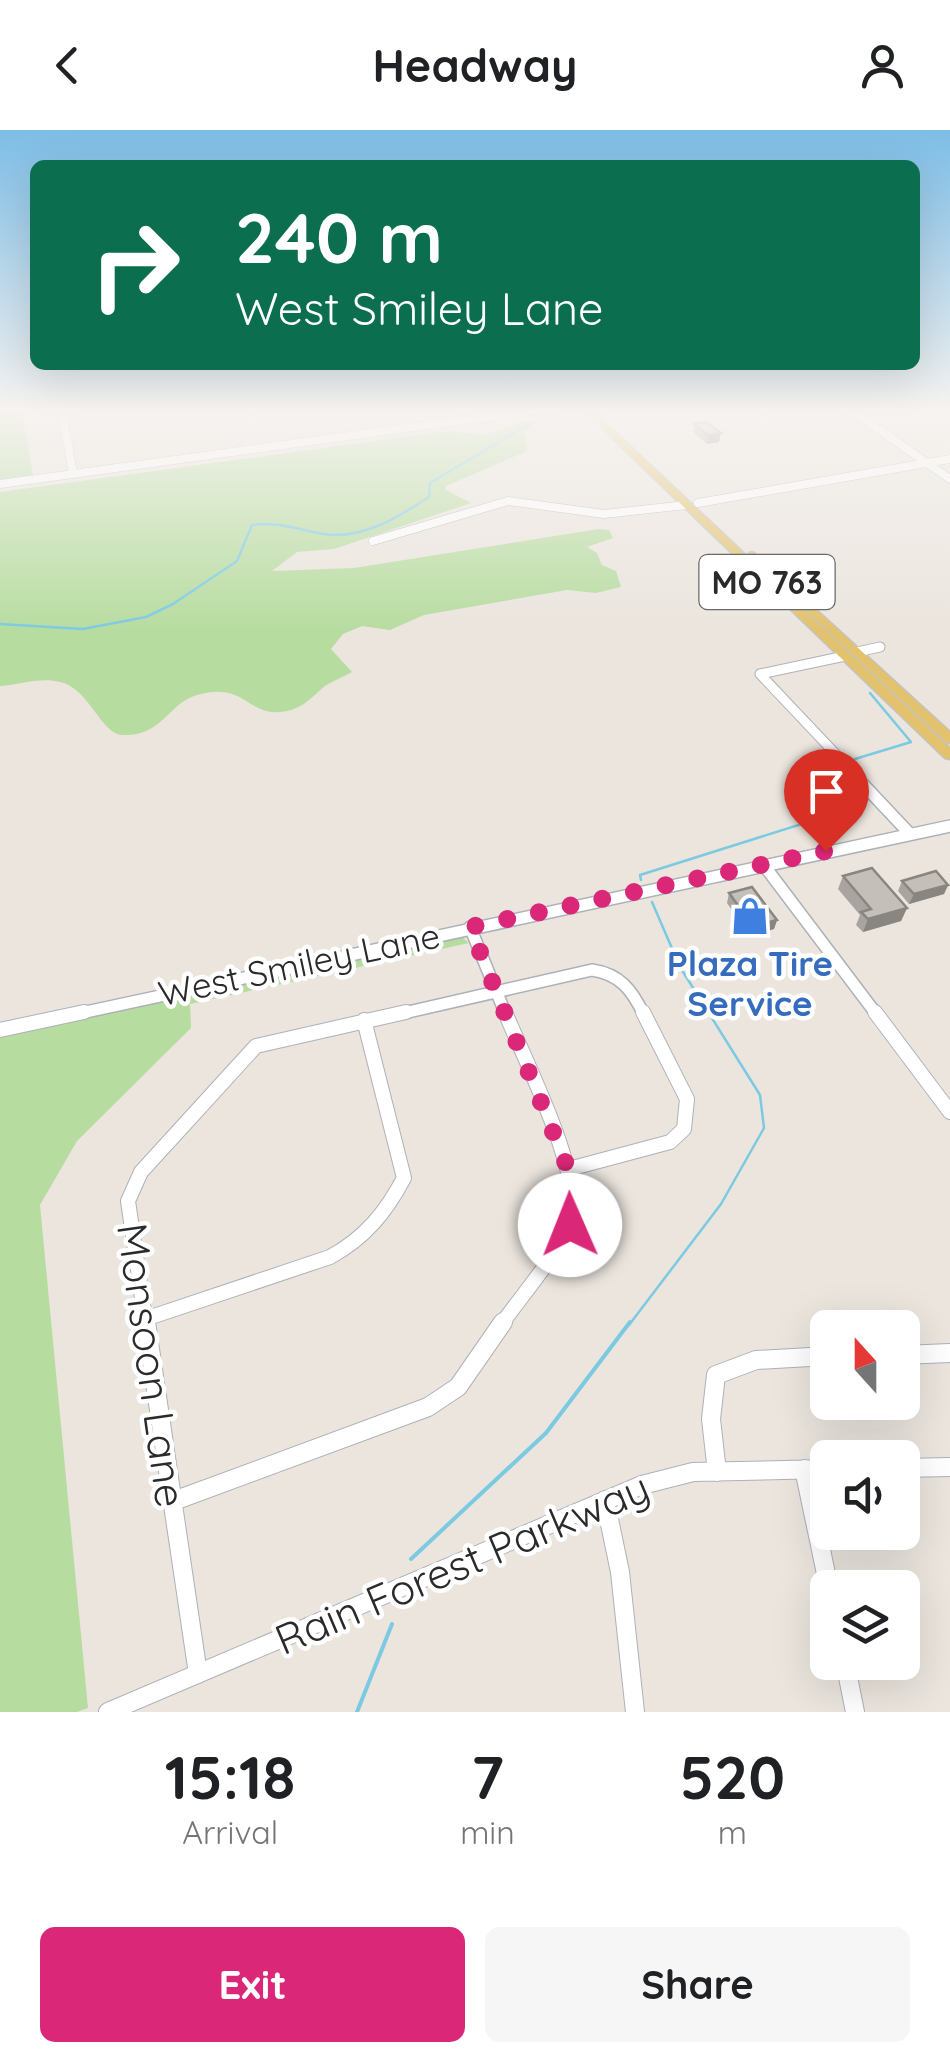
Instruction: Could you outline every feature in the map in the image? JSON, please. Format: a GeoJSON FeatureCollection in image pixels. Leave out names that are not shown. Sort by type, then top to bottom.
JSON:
{"type":"FeatureCollection","features":[{"type":"Feature","properties":{"kind":"main road","name":"MO 763"},"geometry":{"type":"LineString","coordinates":[[662,482],[717,521],[950,756]]}},
{"type":"Feature","properties":{"kind":"main road","name":"MO 763"},"geometry":{"type":"LineString","coordinates":[[671,482],[810,623],[851,654]]}},
{"type":"Feature","properties":{"kind":"main road"},"geometry":{"type":"LineString","coordinates":[[851,654],[890,682],[950,738]]}},
{"type":"Feature","properties":{"kind":"street"},"geometry":{"type":"LineString","coordinates":[[373,541],[508,501],[626,514],[823,482]]}},
{"type":"Feature","properties":{"kind":"street"},"geometry":{"type":"LineString","coordinates":[[880,647],[760,674],[910,834]]}},
{"type":"Feature","properties":{"kind":"street","name":"West Smiley Lane"},"geometry":{"type":"LineString","coordinates":[[0,1030],[950,826]]}},
{"type":"Feature","properties":{"kind":"street"},"geometry":{"type":"LineString","coordinates":[[763,864],[950,1112]]}},
{"type":"Feature","properties":{"kind":"street"},"geometry":{"type":"LineString","coordinates":[[172,1502],[428,1407],[458,1387],[570,1225],[575,1199],[568,1169],[470,927]]}},
{"type":"Feature","properties":{"kind":"street","name":"Monsoon Lane"},"geometry":{"type":"LineString","coordinates":[[198,1674],[128,1201],[141,1172],[256,1046],[592,970],[611,973],[633,992],[687,1099],[690,1117],[686,1128],[670,1142],[568,1169]]}},
{"type":"Feature","properties":{"kind":"street"},"geometry":{"type":"LineString","coordinates":[[145,1319],[330,1257],[356,1244],[380,1218],[404,1178],[364,1020]]}},
{"type":"Feature","properties":{"kind":"street"},"geometry":{"type":"LineString","coordinates":[[920,1354],[950,1354]]}},
{"type":"Feature","properties":{"kind":"street"},"geometry":{"type":"LineString","coordinates":[[717,1472],[711,1419],[716,1374],[760,1358],[810,1357]]}},
{"type":"Feature","properties":{"kind":"street"},"geometry":{"type":"LineString","coordinates":[[920,1468],[950,1468]]}},
{"type":"Feature","properties":{"kind":"street"},"geometry":{"type":"LineString","coordinates":[[804,1469],[825,1570]]}},
{"type":"Feature","properties":{"kind":"street","name":"Rain Forest Parkway"},"geometry":{"type":"LineString","coordinates":[[108,1712],[605,1500],[666,1478],[810,1469]]}},
{"type":"Feature","properties":{"kind":"street"},"geometry":{"type":"LineString","coordinates":[[605,1500],[620,1572],[635,1712]]}},
{"type":"Feature","properties":{"kind":"street"},"geometry":{"type":"LineString","coordinates":[[849,1680],[855,1712]]}},
{"type":"Feature","properties":{"kind":"green space"},"geometry":{"type":"Polygon","coordinates":[[[75,482],[456,482],[446,486],[446,490],[471,503],[334,549],[297,552],[272,571],[354,568],[599,529],[609,530],[613,538],[587,547],[597,553],[602,565],[616,571],[621,587],[596,593],[567,590],[424,615],[390,630],[362,626],[343,634],[331,649],[352,672],[293,709],[263,710],[226,692],[212,692],[185,700],[146,731],[122,735],[107,727],[70,686],[45,680],[0,686],[0,492],[75,482]]]}},
{"type":"Feature","properties":{"kind":"green space"},"geometry":{"type":"Polygon","coordinates":[[[461,936],[469,943],[190,1004],[191,1028],[77,1141],[40,1205],[88,1708],[77,1712],[0,1712],[0,1034],[461,936]]]}},
{"type":"Feature","properties":{"kind":"building"},"geometry":{"type":"Polygon","coordinates":[[[872,868],[907,908],[868,919],[861,912],[871,909],[843,876],[872,868]]]}},
{"type":"Feature","properties":{"kind":"building"},"geometry":{"type":"Polygon","coordinates":[[[936,871],[948,885],[914,894],[902,881],[936,871]]]}},
{"type":"Feature","properties":{"kind":"building"},"geometry":{"type":"Polygon","coordinates":[[[752,887],[777,920],[753,926],[729,893],[752,887]]]}},
{"type":"Feature","properties":{"kind":"waterway"},"geometry":{"type":"LineString","coordinates":[[0,624],[83,629],[146,617],[173,604],[237,561],[252,525],[352,534],[379,525],[429,497],[432,482]]}},
{"type":"Feature","properties":{"kind":"waterway"},"geometry":{"type":"LineString","coordinates":[[855,759],[911,742],[870,693]]}},
{"type":"Feature","properties":{"kind":"waterway"},"geometry":{"type":"LineString","coordinates":[[641,880],[640,875],[827,816]]}},
{"type":"Feature","properties":{"kind":"waterway"},"geometry":{"type":"LineString","coordinates":[[629,1325],[721,1204],[764,1128],[760,1095],[680,967],[652,902]]}},
{"type":"Feature","properties":{"kind":"waterway"},"geometry":{"type":"LineString","coordinates":[[411,1559],[546,1433],[630,1322]]}},
{"type":"Feature","properties":{"kind":"waterway"},"geometry":{"type":"LineString","coordinates":[[357,1712],[392,1624]]}},
{"type":"Feature","properties":{"kind":"place","name":"Plaza Tire Service"},"geometry":{"type":"Point","coordinates":[750,916]}},
{"type":"Feature","properties":{"kind":"route"},"geometry":{"type":"LineString","coordinates":[[570,1225],[575,1199],[568,1169],[470,927],[826,851]]}}]}
